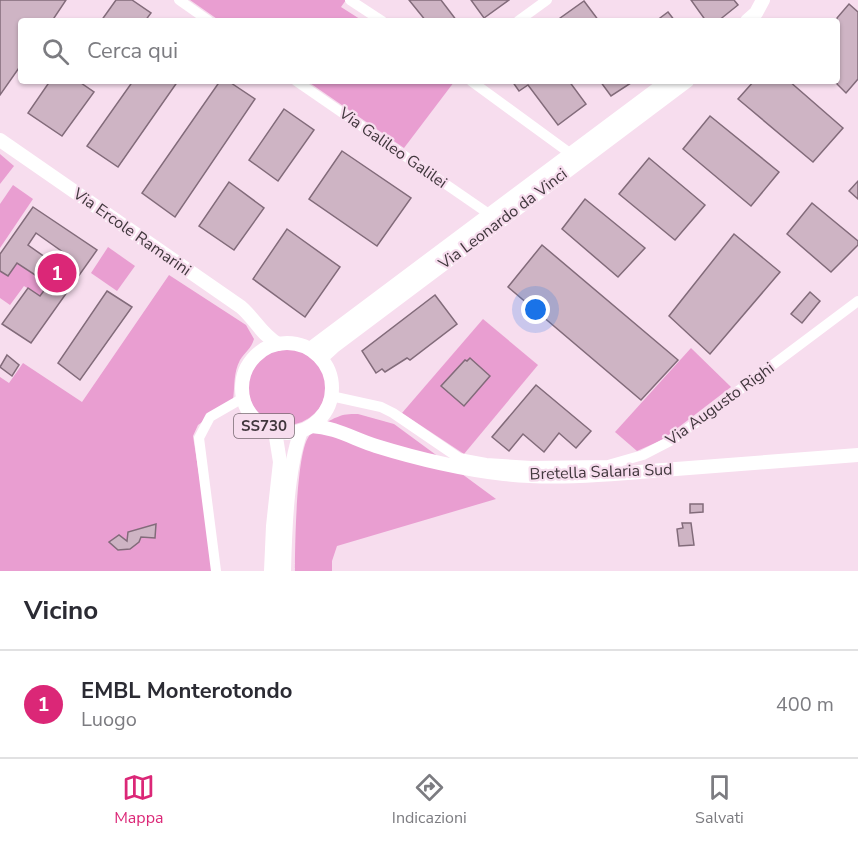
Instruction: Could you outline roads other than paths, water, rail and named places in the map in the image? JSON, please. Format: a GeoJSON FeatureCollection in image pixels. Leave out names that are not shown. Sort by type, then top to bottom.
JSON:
{"type":"FeatureCollection","features":[{"type":"Feature","properties":{"kind":"main road"},"geometry":{"type":"LineString","coordinates":[[751,18],[764,0]]}},
{"type":"Feature","properties":{"kind":"main road"},"geometry":{"type":"LineString","coordinates":[[763,18],[772,0]]}},
{"type":"Feature","properties":{"kind":"main road","name":"Via Leonardo da Vinci"},"geometry":{"type":"LineString","coordinates":[[316,354],[489,214],[664,84]]}},
{"type":"Feature","properties":{"kind":"main road","name":"Via Leonardo da Vinci"},"geometry":{"type":"LineString","coordinates":[[316,354],[333,347],[683,84]]}},
{"type":"Feature","properties":{"kind":"main road","name":"Via Ercole Ramarini"},"geometry":{"type":"LineString","coordinates":[[0,140],[241,307],[259,330],[278,344]]}},
{"type":"Feature","properties":{"kind":"main road"},"geometry":{"type":"LineString","coordinates":[[257,354],[260,340],[259,330]]}},
{"type":"Feature","properties":{"kind":"main road"},"geometry":{"type":"LineString","coordinates":[[257,354],[278,344],[300,345],[316,354],[328,370],[332,384],[329,402]]}},
{"type":"Feature","properties":{"kind":"main road","name":"SS730"},"geometry":{"type":"LineString","coordinates":[[257,354],[249,363],[244,374],[243,398],[255,419],[264,426],[288,433],[306,428],[320,418],[329,402]]}},
{"type":"Feature","properties":{"kind":"main road","name":"Bretella Salaria Sud"},"geometry":{"type":"LineString","coordinates":[[329,402],[334,423],[349,435]]}},
{"type":"Feature","properties":{"kind":"main road","name":"SS730"},"geometry":{"type":"LineString","coordinates":[[284,571],[287,508],[296,447],[306,428]]}},
{"type":"Feature","properties":{"kind":"main road","name":"Bretella Salaria Sud"},"geometry":{"type":"LineString","coordinates":[[306,428],[330,428],[417,458],[475,470],[532,476],[610,474],[858,455]]}},
{"type":"Feature","properties":{"kind":"main road","name":"SS730"},"geometry":{"type":"LineString","coordinates":[[271,571],[279,467],[275,431]]}},
{"type":"Feature","properties":{"kind":"street"},"geometry":{"type":"LineString","coordinates":[[179,0],[205,18]]}},
{"type":"Feature","properties":{"kind":"street"},"geometry":{"type":"LineString","coordinates":[[350,0],[377,18]]}},
{"type":"Feature","properties":{"kind":"street"},"geometry":{"type":"LineString","coordinates":[[522,18],[547,0]]}},
{"type":"Feature","properties":{"kind":"street","name":"Via Galileo Galilei"},"geometry":{"type":"LineString","coordinates":[[300,84],[489,214]]}},
{"type":"Feature","properties":{"kind":"street"},"geometry":{"type":"LineString","coordinates":[[475,84],[571,154]]}},
{"type":"Feature","properties":{"kind":"street","name":"Via Augusto Righi"},"geometry":{"type":"LineString","coordinates":[[329,402],[365,403],[393,412],[453,454],[465,459],[531,466],[608,465],[644,455],[674,439],[858,301]]}},
{"type":"Feature","properties":{"kind":"street"},"geometry":{"type":"LineString","coordinates":[[216,571],[199,438],[210,417],[243,398]]}},
{"type":"Feature","properties":{"kind":"place","name":"EMBL Monterotondo"},"geometry":{"type":"Point","coordinates":[57,273]}}]}
